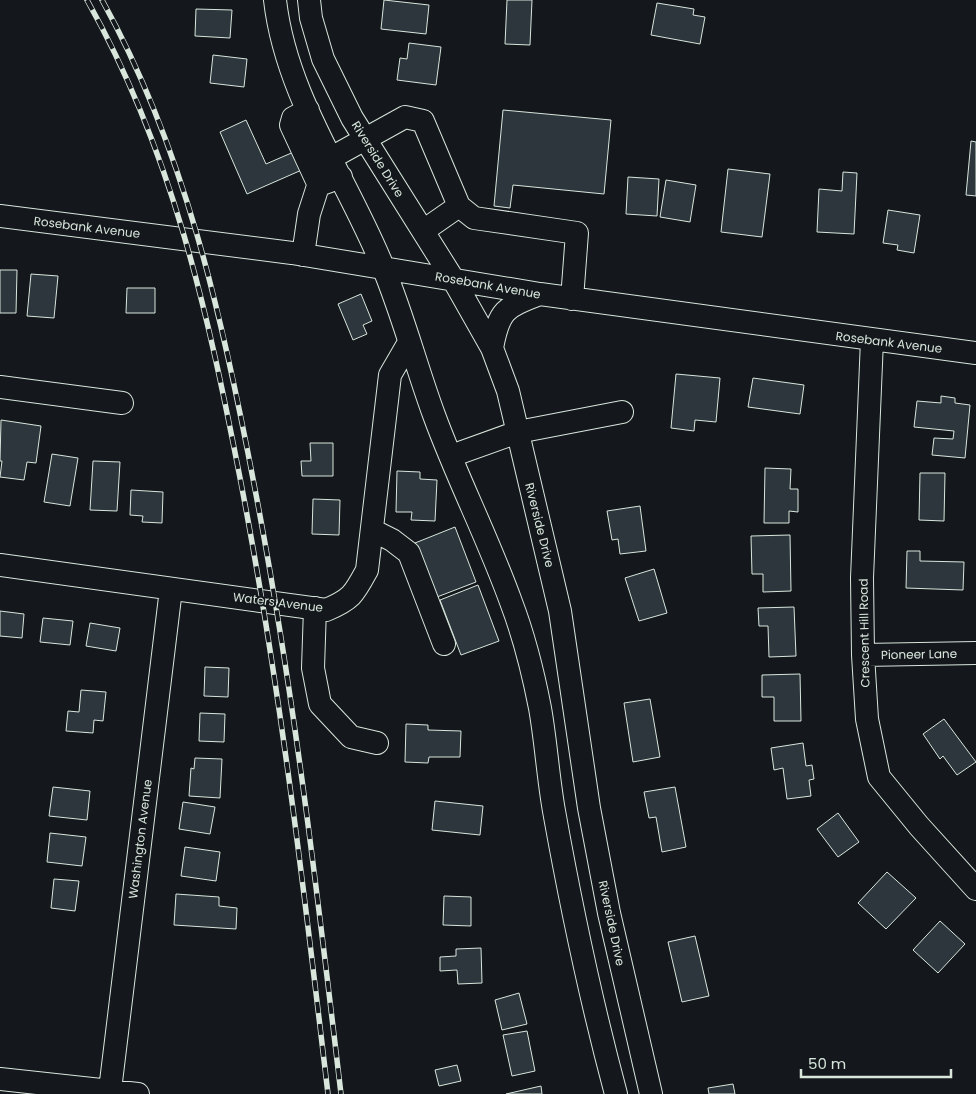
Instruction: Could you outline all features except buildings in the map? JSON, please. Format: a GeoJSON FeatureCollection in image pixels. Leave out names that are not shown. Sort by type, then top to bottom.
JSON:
{"type":"FeatureCollection","features":[{"type":"Feature","properties":{"kind":"street"},"geometry":{"type":"LineString","coordinates":[[275,0],[284,48],[299,92],[384,269],[408,344],[451,456],[511,601],[529,657],[540,710],[554,810],[576,920],[616,1094]]}},
{"type":"Feature","properties":{"kind":"street","name":"Riverside Drive"},"geometry":{"type":"LineString","coordinates":[[309,0],[311,18],[323,59],[352,118],[453,279],[492,348],[508,391],[560,611],[589,808],[609,913],[651,1094]]}},
{"type":"Feature","properties":{"kind":"street"},"geometry":{"type":"LineString","coordinates":[[303,255],[310,214],[319,182],[291,125],[293,118],[308,110]]}},
{"type":"Feature","properties":{"kind":"street"},"geometry":{"type":"LineString","coordinates":[[319,182],[322,184],[336,167],[365,139],[405,117],[423,121],[459,206],[474,218],[577,233],[572,299]]}},
{"type":"Feature","properties":{"kind":"street"},"geometry":{"type":"LineString","coordinates":[[423,231],[459,206]]}},
{"type":"Feature","properties":{"kind":"street","name":"Rosebank Avenue"},"geometry":{"type":"LineString","coordinates":[[0,216],[303,255],[572,299],[976,353]]}},
{"type":"Feature","properties":{"kind":"street"},"geometry":{"type":"LineString","coordinates":[[492,348],[497,322],[514,304],[540,294]]}},
{"type":"Feature","properties":{"kind":"street","name":"Crescent Hill Road"},"geometry":{"type":"LineString","coordinates":[[872,340],[866,452],[863,655],[867,719],[879,777],[919,826],[976,889]]}},
{"type":"Feature","properties":{"kind":"street","name":"Waters Avenue"},"geometry":{"type":"LineString","coordinates":[[0,565],[326,610],[345,602],[354,594],[367,570],[390,375],[408,344]]}},
{"type":"Feature","properties":{"kind":"street"},"geometry":{"type":"LineString","coordinates":[[0,387],[122,403]]}},
{"type":"Feature","properties":{"kind":"street"},"geometry":{"type":"LineString","coordinates":[[451,456],[518,432],[622,412]]}},
{"type":"Feature","properties":{"kind":"street"},"geometry":{"type":"LineString","coordinates":[[372,530],[392,540],[409,553],[444,644]]}},
{"type":"Feature","properties":{"kind":"street","name":"Washington Avenue"},"geometry":{"type":"LineString","coordinates":[[110,1090],[171,589]]}},
{"type":"Feature","properties":{"kind":"street"},"geometry":{"type":"LineString","coordinates":[[315,608],[313,668],[320,704],[339,728],[351,738],[378,744]]}},
{"type":"Feature","properties":{"kind":"street","name":"Pioneer Lane"},"geometry":{"type":"LineString","coordinates":[[863,655],[976,653]]}},
{"type":"Feature","properties":{"kind":"street"},"geometry":{"type":"LineString","coordinates":[[576,920],[609,913]]}},
{"type":"Feature","properties":{"kind":"street"},"geometry":{"type":"LineString","coordinates":[[0,1079],[138,1094]]}},
{"type":"Feature","properties":{"kind":"railway"},"geometry":{"type":"LineString","coordinates":[[87,0],[117,58],[143,116],[165,175],[184,235],[215,357],[241,483],[268,635],[300,864],[328,1094]]}},
{"type":"Feature","properties":{"kind":"railway"},"geometry":{"type":"LineString","coordinates":[[102,0],[131,57],[156,115],[178,175],[214,297],[242,421],[281,635],[313,864],[341,1094]]}}]}
